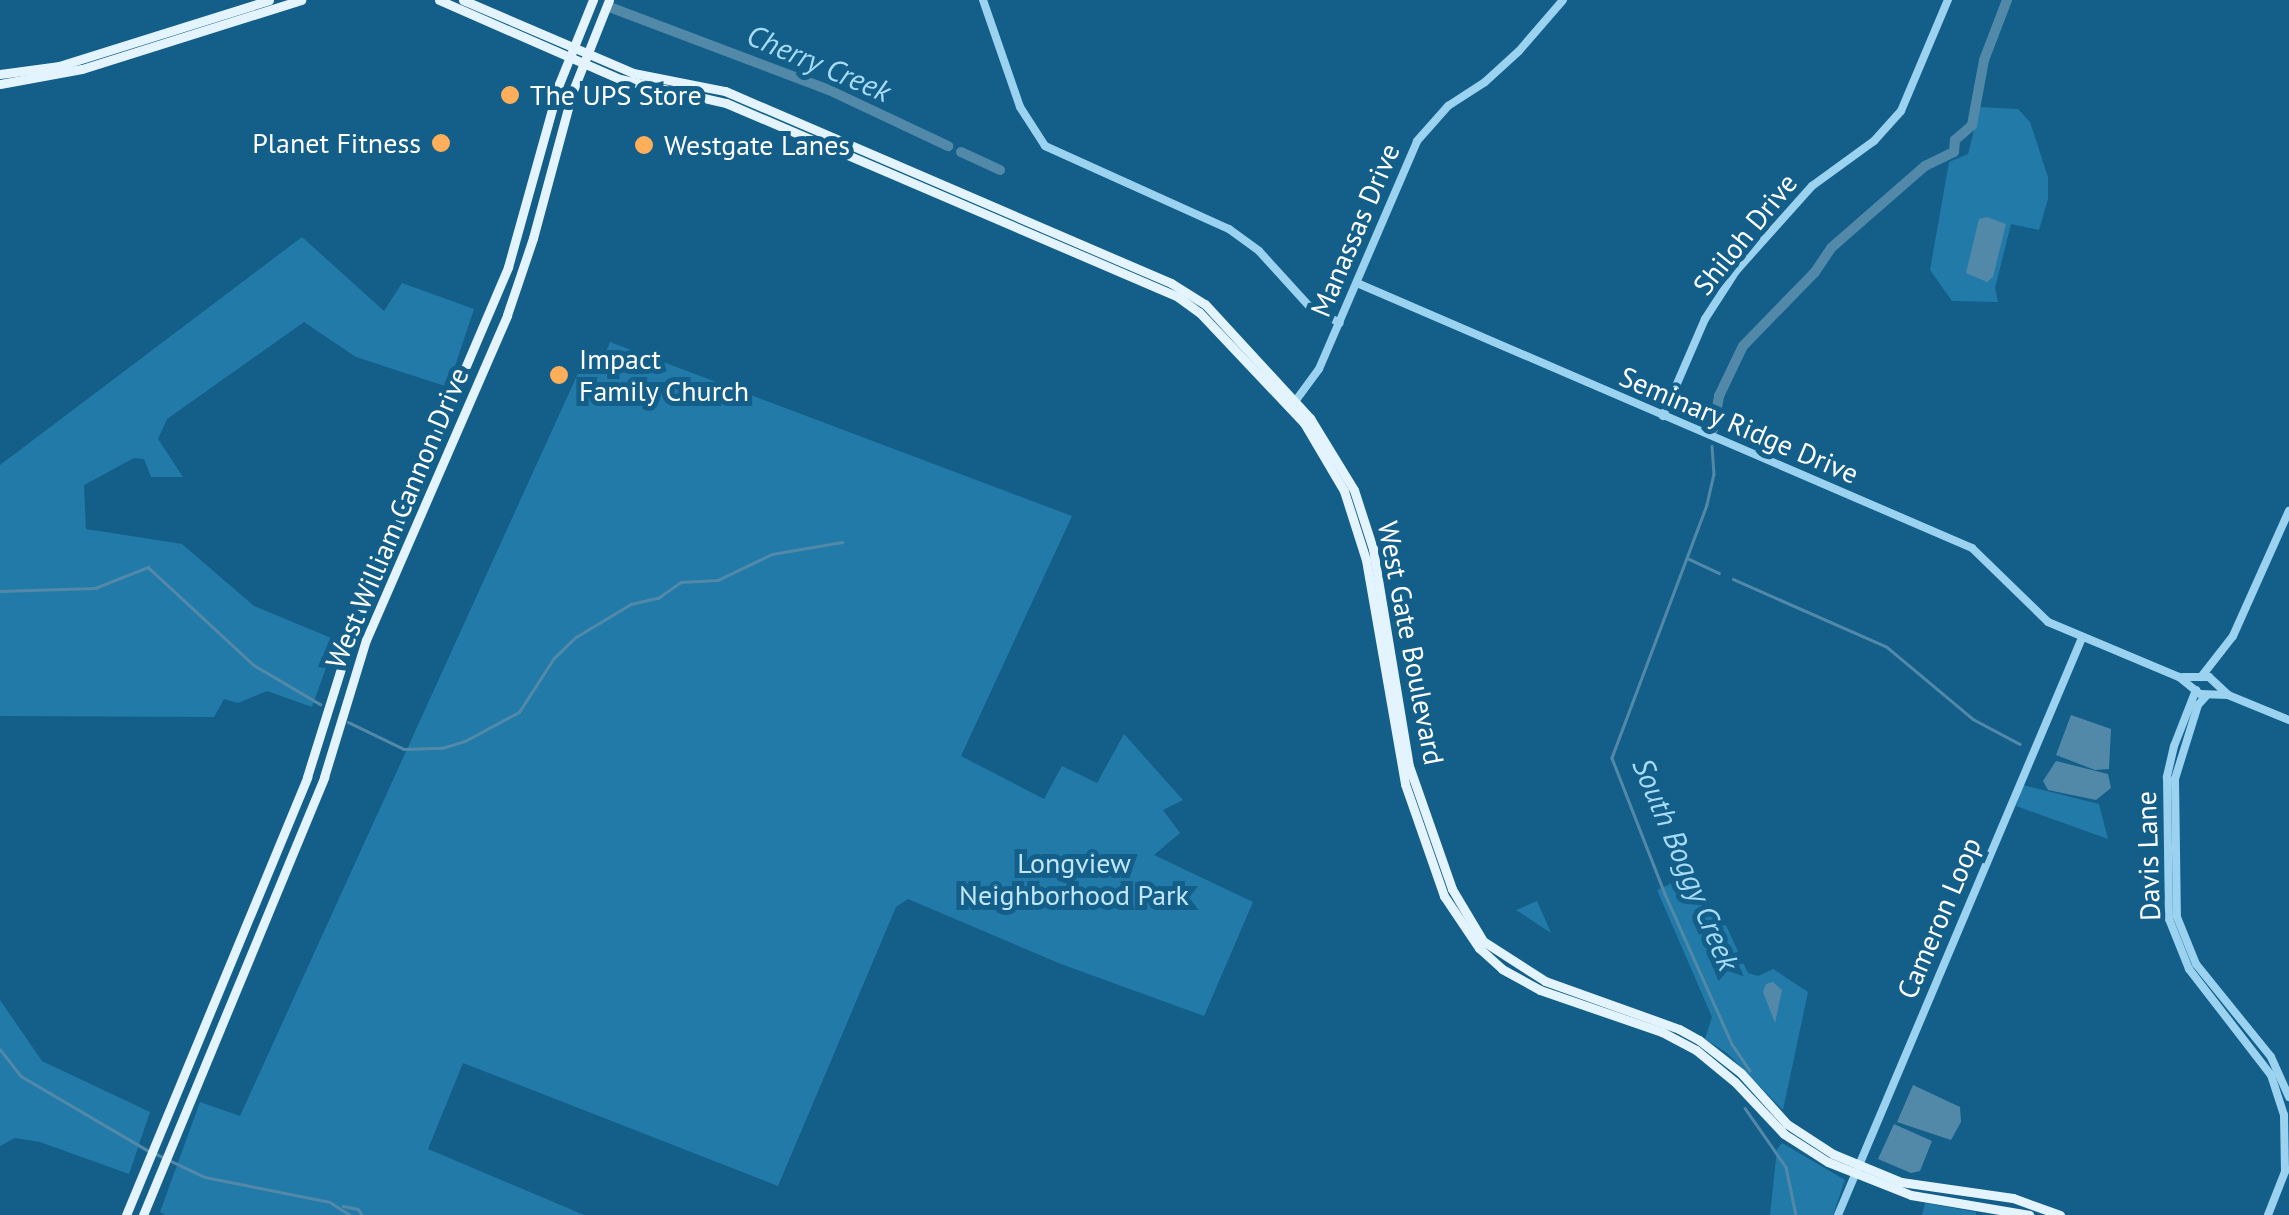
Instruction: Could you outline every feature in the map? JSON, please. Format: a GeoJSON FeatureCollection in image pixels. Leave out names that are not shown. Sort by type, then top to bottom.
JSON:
{"type":"FeatureCollection","features":[{"type":"Feature","properties":{"kind":"main road"},"geometry":{"type":"LineString","coordinates":[[0,74],[79,60],[268,0]]}},
{"type":"Feature","properties":{"kind":"main road"},"geometry":{"type":"LineString","coordinates":[[0,84],[82,70],[301,0]]}},
{"type":"Feature","properties":{"kind":"main road","name":"West Gate Boulevard"},"geometry":{"type":"LineString","coordinates":[[439,0],[572,52],[642,86],[703,94],[726,102],[1178,298],[1208,320],[1293,404],[1330,464],[1356,524],[1401,768],[1444,896],[1461,926],[1493,961],[1526,982],[1662,1032],[1713,1061],[1784,1134],[1857,1170],[1911,1194],[1966,1203],[2008,1202],[2029,1215]]}},
{"type":"Feature","properties":{"kind":"main road","name":"West Gate Boulevard"},"geometry":{"type":"LineString","coordinates":[[463,0],[482,14]]}},
{"type":"Feature","properties":{"kind":"main road","name":"West William Cannon Drive"},"geometry":{"type":"LineString","coordinates":[[134,1214],[137,1188],[154,1143],[307,776],[339,668],[367,597],[501,285],[572,52],[593,0]]}},
{"type":"Feature","properties":{"kind":"main road","name":"West William Cannon Drive"},"geometry":{"type":"LineString","coordinates":[[134,1214],[152,1192],[324,777],[381,603],[506,315],[585,58],[609,0]]}},
{"type":"Feature","properties":{"kind":"main road"},"geometry":{"type":"LineString","coordinates":[[542,148],[558,151]]}},
{"type":"Feature","properties":{"kind":"main road"},"geometry":{"type":"LineString","coordinates":[[367,597],[381,603]]}},
{"type":"Feature","properties":{"kind":"main road","name":"West Gate Boulevard"},"geometry":{"type":"LineString","coordinates":[[1857,1170],[2057,1214]]}},
{"type":"Feature","properties":{"kind":"street"},"geometry":{"type":"LineString","coordinates":[[983,0],[1020,107],[1045,146],[1229,229],[1259,251],[1309,306],[1340,323]]}},
{"type":"Feature","properties":{"kind":"street","name":"Manassas Drive"},"geometry":{"type":"LineString","coordinates":[[1293,404],[1319,370],[1417,140],[1448,106],[1486,82],[1519,51],[1563,0]]}},
{"type":"Feature","properties":{"kind":"street","name":"Shiloh Drive"},"geometry":{"type":"LineString","coordinates":[[1663,416],[1705,319],[1736,271],[1812,186],[1874,141],[1901,111],[1948,0]]}},
{"type":"Feature","properties":{"kind":"street","name":"Seminary Ridge Drive"},"geometry":{"type":"LineString","coordinates":[[1357,283],[1972,548],[2041,617],[2179,677]]}},
{"type":"Feature","properties":{"kind":"street"},"geometry":{"type":"LineString","coordinates":[[2200,677],[2233,636],[2289,511]]}},
{"type":"Feature","properties":{"kind":"street","name":"Cameron Loop"},"geometry":{"type":"LineString","coordinates":[[1838,1215],[2082,638]]}},
{"type":"Feature","properties":{"kind":"street"},"geometry":{"type":"LineString","coordinates":[[2213,681],[2216,660]]}},
{"type":"Feature","properties":{"kind":"street"},"geometry":{"type":"LineString","coordinates":[[2179,677],[2213,681],[2228,695]]}},
{"type":"Feature","properties":{"kind":"street"},"geometry":{"type":"LineString","coordinates":[[2179,677],[2196,690],[2228,695],[2289,720]]}},
{"type":"Feature","properties":{"kind":"street","name":"Davis Lane"},"geometry":{"type":"LineString","coordinates":[[2200,677],[2174,746],[2167,777],[2168,919],[2188,969],[2284,1088],[2287,1168],[2268,1215]]}},
{"type":"Feature","properties":{"kind":"street","name":"Davis Lane"},"geometry":{"type":"LineString","coordinates":[[2213,681],[2198,705],[2175,779],[2173,884],[2177,917],[2196,964],[2260,1042],[2289,1097]]}},
{"type":"Feature","properties":{"kind":"green space"},"geometry":{"type":"Polygon","coordinates":[[[1980,107],[2018,109],[2030,122],[2048,177],[2048,199],[2039,230],[2011,224],[1995,288],[1998,302],[1952,301],[1930,270],[1949,162],[1968,154],[1980,107]]]}},
{"type":"Feature","properties":{"kind":"green space"},"geometry":{"type":"Polygon","coordinates":[[[302,237],[384,311],[402,283],[474,309],[448,387],[356,357],[304,322],[167,419],[158,439],[183,477],[151,477],[144,459],[134,458],[84,485],[86,529],[182,544],[254,606],[336,640],[312,707],[267,691],[238,703],[224,699],[214,717],[0,716],[0,465],[302,237]]]}},
{"type":"Feature","properties":{"kind":"green space","name":"Longview Neighborhood Park"},"geometry":{"type":"Polygon","coordinates":[[[610,342],[1072,516],[961,756],[1044,799],[1062,766],[1097,783],[1124,734],[1183,800],[1163,810],[1180,833],[1154,855],[1253,902],[1204,1016],[1061,964],[908,899],[896,907],[778,1186],[463,1063],[428,1149],[584,1215],[165,1215],[160,1212],[200,1102],[240,1116],[585,358],[602,361],[610,342]]]}},
{"type":"Feature","properties":{"kind":"green space"},"geometry":{"type":"Polygon","coordinates":[[[2023,785],[2099,804],[2108,839],[2016,806],[2023,785]]]}},
{"type":"Feature","properties":{"kind":"green space"},"geometry":{"type":"Polygon","coordinates":[[[1687,876],[1724,921],[1748,973],[1758,976],[1773,969],[1808,992],[1783,1110],[1727,1053],[1705,1039],[1712,1017],[1657,890],[1687,876]]]}},
{"type":"Feature","properties":{"kind":"green space"},"geometry":{"type":"Polygon","coordinates":[[[1537,901],[1551,933],[1516,910],[1537,901]]]}},
{"type":"Feature","properties":{"kind":"green space"},"geometry":{"type":"Polygon","coordinates":[[[0,1000],[42,1061],[150,1112],[129,1174],[40,1142],[15,1138],[0,1146],[0,1000]]]}},
{"type":"Feature","properties":{"kind":"green space"},"geometry":{"type":"Polygon","coordinates":[[[1782,1143],[1845,1180],[1833,1215],[1770,1215],[1777,1149],[1782,1143]]]}},
{"type":"Feature","properties":{"kind":"green space"},"geometry":{"type":"Polygon","coordinates":[[[1925,1203],[1976,1212],[1976,1215],[1922,1215],[1925,1203]]]}},
{"type":"Feature","properties":{"kind":"shaded area"},"geometry":{"type":"Polygon","coordinates":[[[1987,217],[2006,224],[1993,277],[1987,282],[1966,273],[1979,219],[1987,217]]]}},
{"type":"Feature","properties":{"kind":"shaded area"},"geometry":{"type":"Polygon","coordinates":[[[2071,715],[2111,729],[2109,769],[2095,770],[2056,755],[2071,715]]]}},
{"type":"Feature","properties":{"kind":"shaded area"},"geometry":{"type":"Polygon","coordinates":[[[2056,761],[2108,774],[2111,788],[2096,800],[2048,790],[2043,781],[2056,761]]]}},
{"type":"Feature","properties":{"kind":"shaded area"},"geometry":{"type":"Polygon","coordinates":[[[1773,982],[1782,990],[1775,1023],[1763,992],[1766,984],[1773,982]]]}},
{"type":"Feature","properties":{"kind":"shaded area"},"geometry":{"type":"Polygon","coordinates":[[[1913,1085],[1960,1107],[1961,1122],[1951,1140],[1897,1122],[1913,1085]]]}},
{"type":"Feature","properties":{"kind":"shaded area"},"geometry":{"type":"Polygon","coordinates":[[[1894,1124],[1932,1141],[1920,1171],[1911,1173],[1878,1159],[1894,1124]]]}},
{"type":"Feature","properties":{"kind":"waterway","name":"South Boggy Creek"},"geometry":{"type":"LineString","coordinates":[[1713,430],[1719,396],[1743,346],[1815,272],[1831,248],[1925,166],[1954,152],[1955,140],[1972,125],[1984,60],[2007,0]]}},
{"type":"Feature","properties":{"kind":"waterway","name":"Cherry Creek"},"geometry":{"type":"LineString","coordinates":[[612,8],[829,90],[948,146]]}},
{"type":"Feature","properties":{"kind":"waterway","name":"Cherry Creek"},"geometry":{"type":"LineString","coordinates":[[961,152],[1000,170]]}},
{"type":"Feature","properties":{"kind":"waterway","name":"South Boggy Creek"},"geometry":{"type":"LineString","coordinates":[[1712,446],[1714,474],[1707,505],[1612,758],[1665,894],[1732,1044],[1750,1071]]}},
{"type":"Feature","properties":{"kind":"waterway"},"geometry":{"type":"LineString","coordinates":[[348,722],[404,749],[442,748],[465,741],[519,712],[554,658],[576,637],[631,604],[658,598],[681,582],[718,580],[772,554],[842,542]]}},
{"type":"Feature","properties":{"kind":"waterway"},"geometry":{"type":"LineString","coordinates":[[1689,559],[1719,573]]}},
{"type":"Feature","properties":{"kind":"waterway"},"geometry":{"type":"LineString","coordinates":[[0,591],[95,588],[148,567],[254,665],[320,704]]}},
{"type":"Feature","properties":{"kind":"waterway"},"geometry":{"type":"LineString","coordinates":[[1733,579],[1887,647],[1973,719],[2020,744]]}},
{"type":"Feature","properties":{"kind":"waterway"},"geometry":{"type":"LineString","coordinates":[[0,1049],[21,1076],[147,1150]]}},
{"type":"Feature","properties":{"kind":"waterway","name":"South Boggy Creek"},"geometry":{"type":"LineString","coordinates":[[1745,1108],[1786,1167],[1796,1215]]}},
{"type":"Feature","properties":{"kind":"waterway"},"geometry":{"type":"LineString","coordinates":[[154,1153],[205,1177],[330,1202],[350,1215]]}},
{"type":"Feature","properties":{"kind":"waterway"},"geometry":{"type":"LineString","coordinates":[[343,1206],[358,1209],[362,1215]]}},
{"type":"Feature","properties":{"kind":"place","name":"The UPS Store"},"geometry":{"type":"Point","coordinates":[510,95]}},
{"type":"Feature","properties":{"kind":"place","name":"Planet Fitness"},"geometry":{"type":"Point","coordinates":[441,143]}},
{"type":"Feature","properties":{"kind":"place","name":"Westgate Lanes"},"geometry":{"type":"Point","coordinates":[644,145]}},
{"type":"Feature","properties":{"kind":"place","name":"Impact Family Church"},"geometry":{"type":"Point","coordinates":[559,375]}}]}
